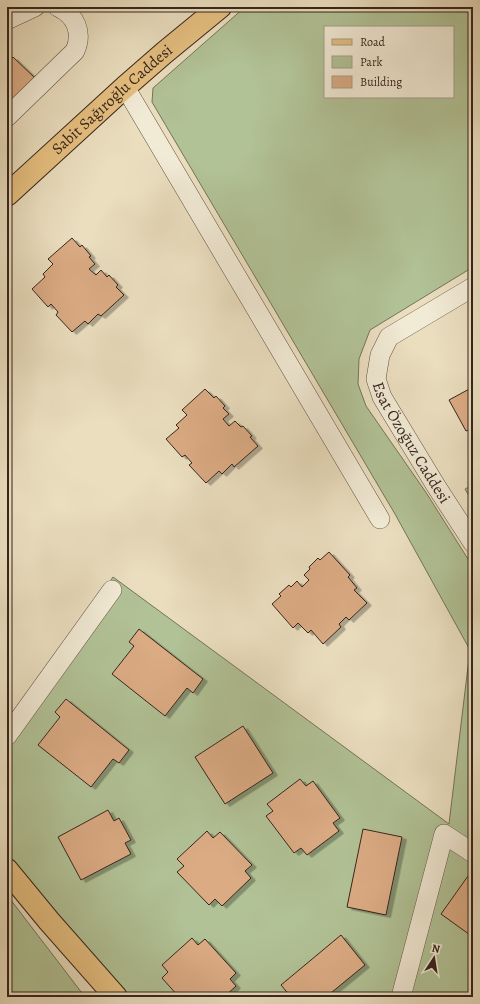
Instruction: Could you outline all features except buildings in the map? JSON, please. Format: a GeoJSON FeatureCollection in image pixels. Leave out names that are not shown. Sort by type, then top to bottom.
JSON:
{"type":"FeatureCollection","features":[{"type":"Feature","properties":{"kind":"main road","name":"Sabit Sağıroğlu Caddesi"},"geometry":{"type":"LineString","coordinates":[[7,195],[125,86],[164,52],[220,7]]}},
{"type":"Feature","properties":{"kind":"main road"},"geometry":{"type":"LineString","coordinates":[[7,870],[49,921],[116,997]]}},
{"type":"Feature","properties":{"kind":"street"},"geometry":{"type":"LineString","coordinates":[[7,20],[35,7]]}},
{"type":"Feature","properties":{"kind":"street"},"geometry":{"type":"LineString","coordinates":[[7,117],[75,51],[78,45],[78,32],[74,20],[67,12],[58,7]]}},
{"type":"Feature","properties":{"kind":"street"},"geometry":{"type":"LineString","coordinates":[[125,86],[380,519]]}},
{"type":"Feature","properties":{"kind":"street","name":"Esat Özoğuz Caddesi"},"geometry":{"type":"LineString","coordinates":[[473,287],[389,337],[380,355],[376,378],[382,397],[436,486],[473,543]]}},
{"type":"Feature","properties":{"kind":"street"},"geometry":{"type":"LineString","coordinates":[[7,736],[112,590]]}},
{"type":"Feature","properties":{"kind":"street"},"geometry":{"type":"LineString","coordinates":[[401,997],[444,834],[473,853]]}},
{"type":"Feature","properties":{"kind":"green space"},"geometry":{"type":"Polygon","coordinates":[[[245,7],[473,7],[473,267],[370,330],[359,359],[358,384],[366,406],[427,494],[473,567],[473,997],[116,997],[7,870],[7,732],[113,577],[449,824],[470,650],[395,514],[152,102],[153,88],[245,7]]]}},
{"type":"Feature","properties":{"kind":"green space"},"geometry":{"type":"Polygon","coordinates":[[[473,485],[473,503],[465,489],[473,485]]]}},
{"type":"Feature","properties":{"kind":"green space"},"geometry":{"type":"Polygon","coordinates":[[[7,895],[85,997],[7,997],[7,895]]]}}]}
